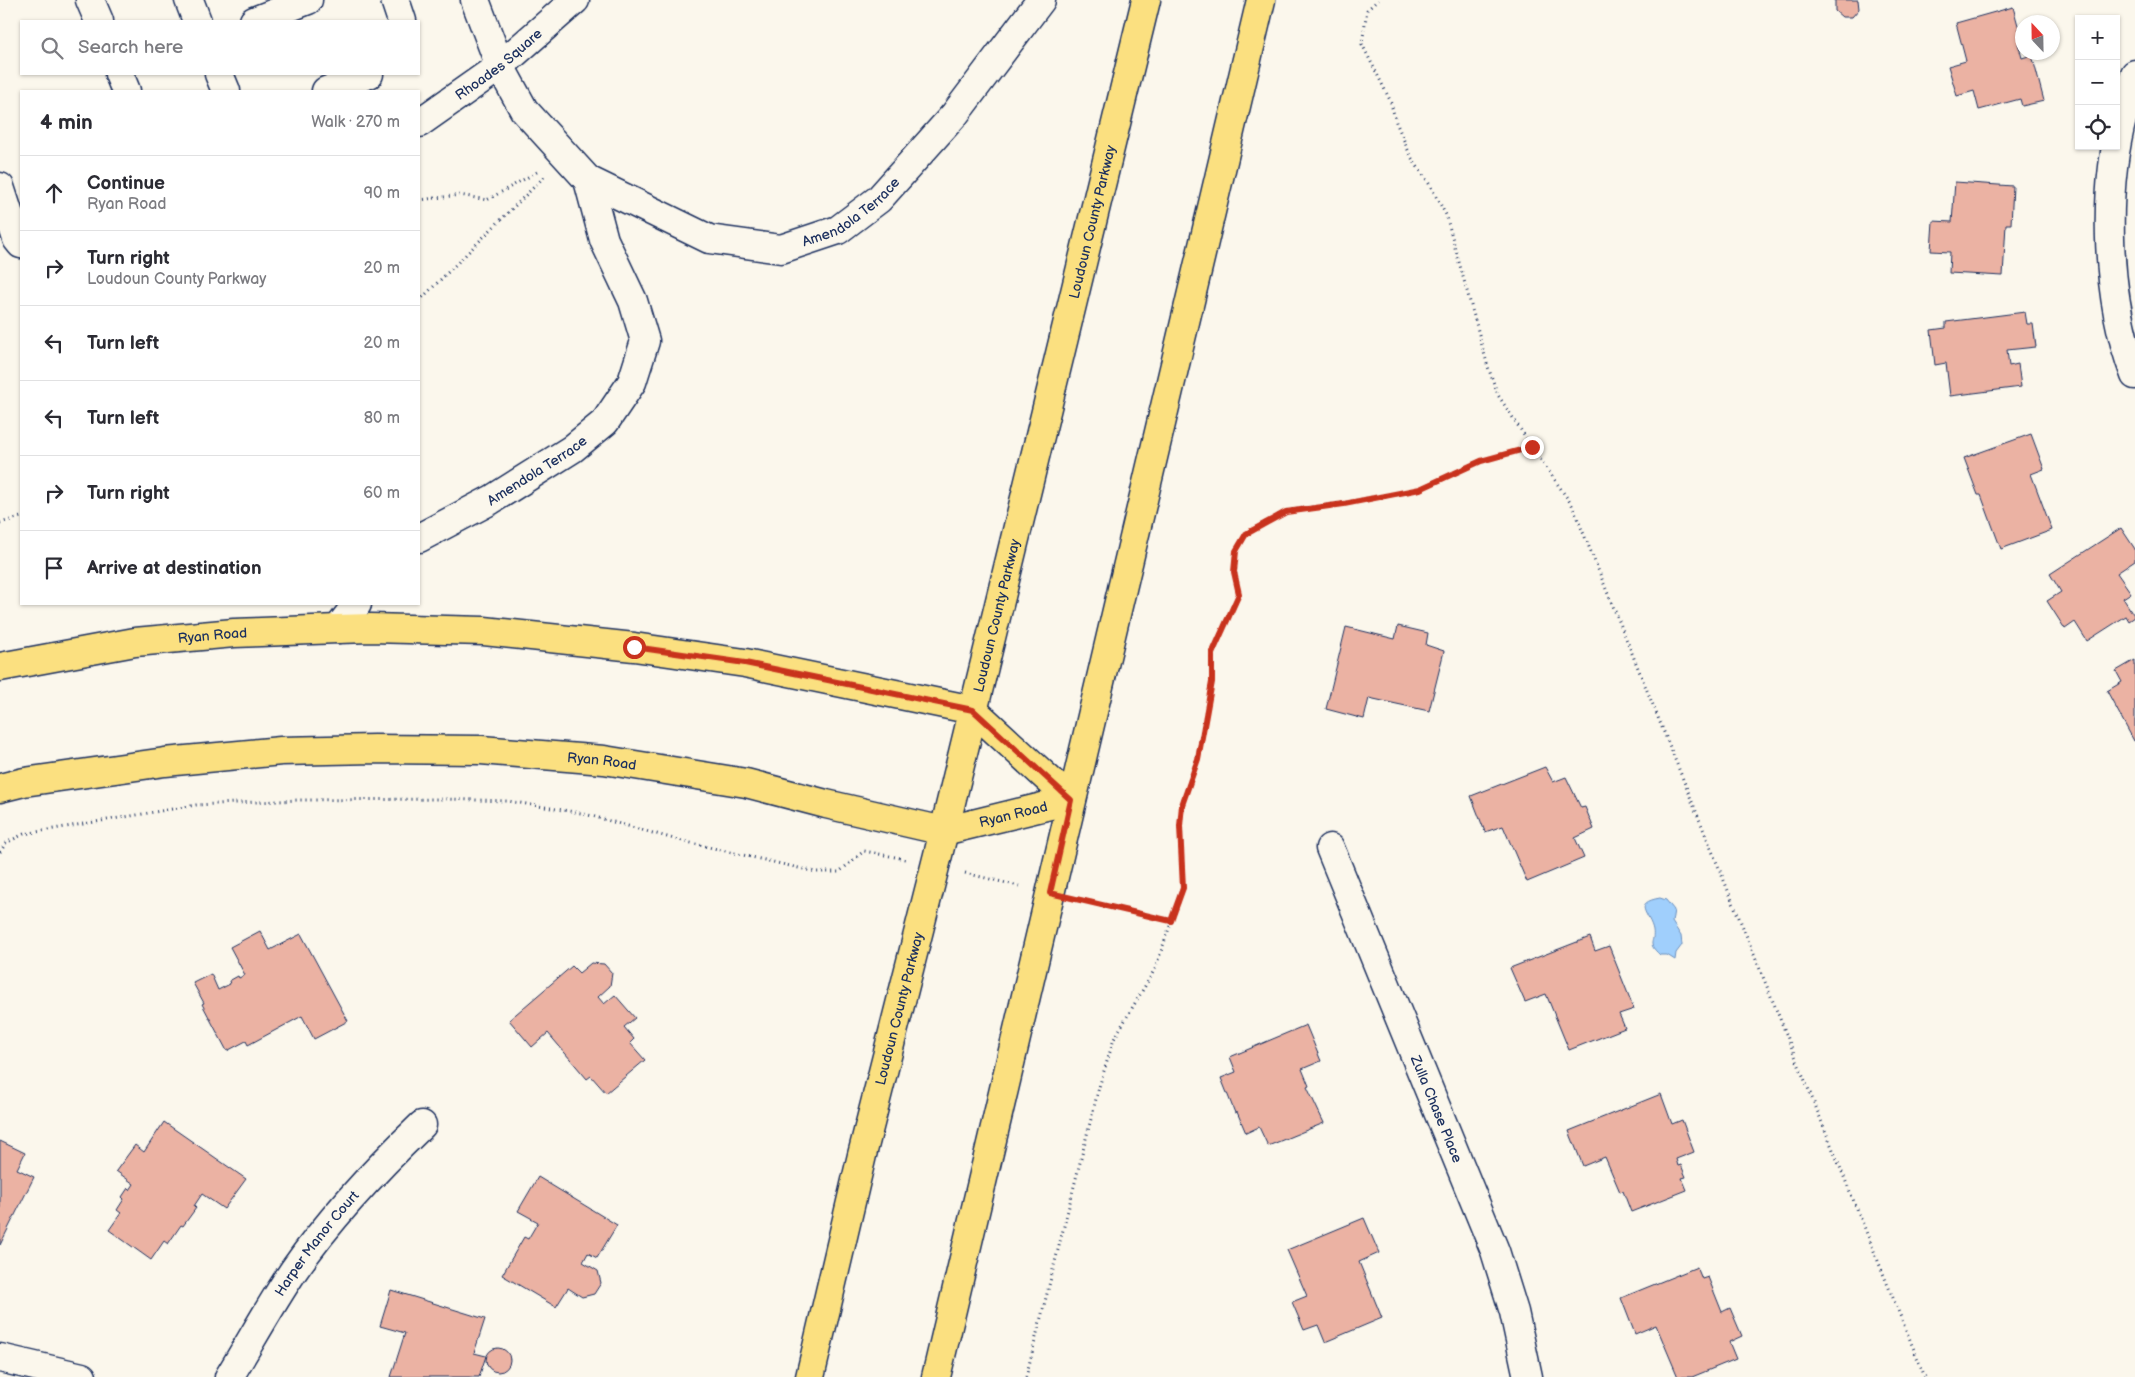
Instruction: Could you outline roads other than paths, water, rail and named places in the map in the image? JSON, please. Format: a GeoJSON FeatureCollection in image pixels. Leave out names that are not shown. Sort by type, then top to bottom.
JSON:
{"type":"FeatureCollection","features":[{"type":"Feature","properties":{"kind":"main road","name":"Loudoun County Parkway"},"geometry":{"type":"LineString","coordinates":[[810,1377],[862,1155],[944,831],[1146,0]]}},
{"type":"Feature","properties":{"kind":"main road"},"geometry":{"type":"LineString","coordinates":[[936,1377],[1261,0]]}},
{"type":"Feature","properties":{"kind":"main road","name":"Ryan Road"},"geometry":{"type":"LineString","coordinates":[[0,668],[135,642],[234,633],[338,628],[484,631],[634,647],[745,663],[973,710],[1071,800]]}},
{"type":"Feature","properties":{"kind":"main road","name":"Ryan Road"},"geometry":{"type":"LineString","coordinates":[[0,788],[24,782],[165,762],[282,751],[481,750],[604,760],[746,783],[826,804],[944,831],[1071,800]]}},
{"type":"Feature","properties":{"kind":"street"},"geometry":{"type":"LineString","coordinates":[[90,0],[99,20]]}},
{"type":"Feature","properties":{"kind":"street"},"geometry":{"type":"LineString","coordinates":[[189,0],[197,20]]}},
{"type":"Feature","properties":{"kind":"street"},"geometry":{"type":"LineString","coordinates":[[257,20],[308,0]]}},
{"type":"Feature","properties":{"kind":"street"},"geometry":{"type":"LineString","coordinates":[[395,0],[402,20]]}},
{"type":"Feature","properties":{"kind":"street","name":"Amendola Terrace"},"geometry":{"type":"LineString","coordinates":[[475,0],[500,66],[524,110],[588,180],[708,239],[781,249],[838,230],[879,199],[955,114],[1041,0]]}},
{"type":"Feature","properties":{"kind":"street","name":"Rhoades Square"},"geometry":{"type":"LineString","coordinates":[[420,122],[500,66],[575,0]]}},
{"type":"Feature","properties":{"kind":"street"},"geometry":{"type":"LineString","coordinates":[[2135,74],[2122,116],[2112,181],[2110,239],[2117,305],[2135,375]]}},
{"type":"Feature","properties":{"kind":"street"},"geometry":{"type":"LineString","coordinates":[[119,75],[126,90]]}},
{"type":"Feature","properties":{"kind":"street"},"geometry":{"type":"LineString","coordinates":[[219,75],[226,90]]}},
{"type":"Feature","properties":{"kind":"street"},"geometry":{"type":"LineString","coordinates":[[329,90],[366,75]]}},
{"type":"Feature","properties":{"kind":"street","name":"Amendola Terrace"},"geometry":{"type":"LineString","coordinates":[[420,537],[491,500],[572,450],[605,422],[632,382],[645,341],[633,301],[604,240],[588,180]]}},
{"type":"Feature","properties":{"kind":"street"},"geometry":{"type":"LineString","coordinates":[[0,186],[17,239],[20,243]]}},
{"type":"Feature","properties":{"kind":"street"},"geometry":{"type":"LineString","coordinates":[[338,628],[356,605]]}},
{"type":"Feature","properties":{"kind":"street","name":"Zulla Chase Place"},"geometry":{"type":"LineString","coordinates":[[1330,848],[1495,1251],[1514,1312],[1528,1377]]}},
{"type":"Feature","properties":{"kind":"street","name":"Harper Manor Court"},"geometry":{"type":"LineString","coordinates":[[229,1377],[294,1270],[340,1210],[390,1156],[422,1125]]}},
{"type":"Feature","properties":{"kind":"street"},"geometry":{"type":"LineString","coordinates":[[0,1358],[82,1377]]}},
{"type":"Feature","properties":{"kind":"water"},"geometry":{"type":"Polygon","coordinates":[[[1660,898],[1666,900],[1674,910],[1672,922],[1681,936],[1682,945],[1676,953],[1675,960],[1667,955],[1660,955],[1652,945],[1653,930],[1644,906],[1651,900],[1660,898]]]}}]}
